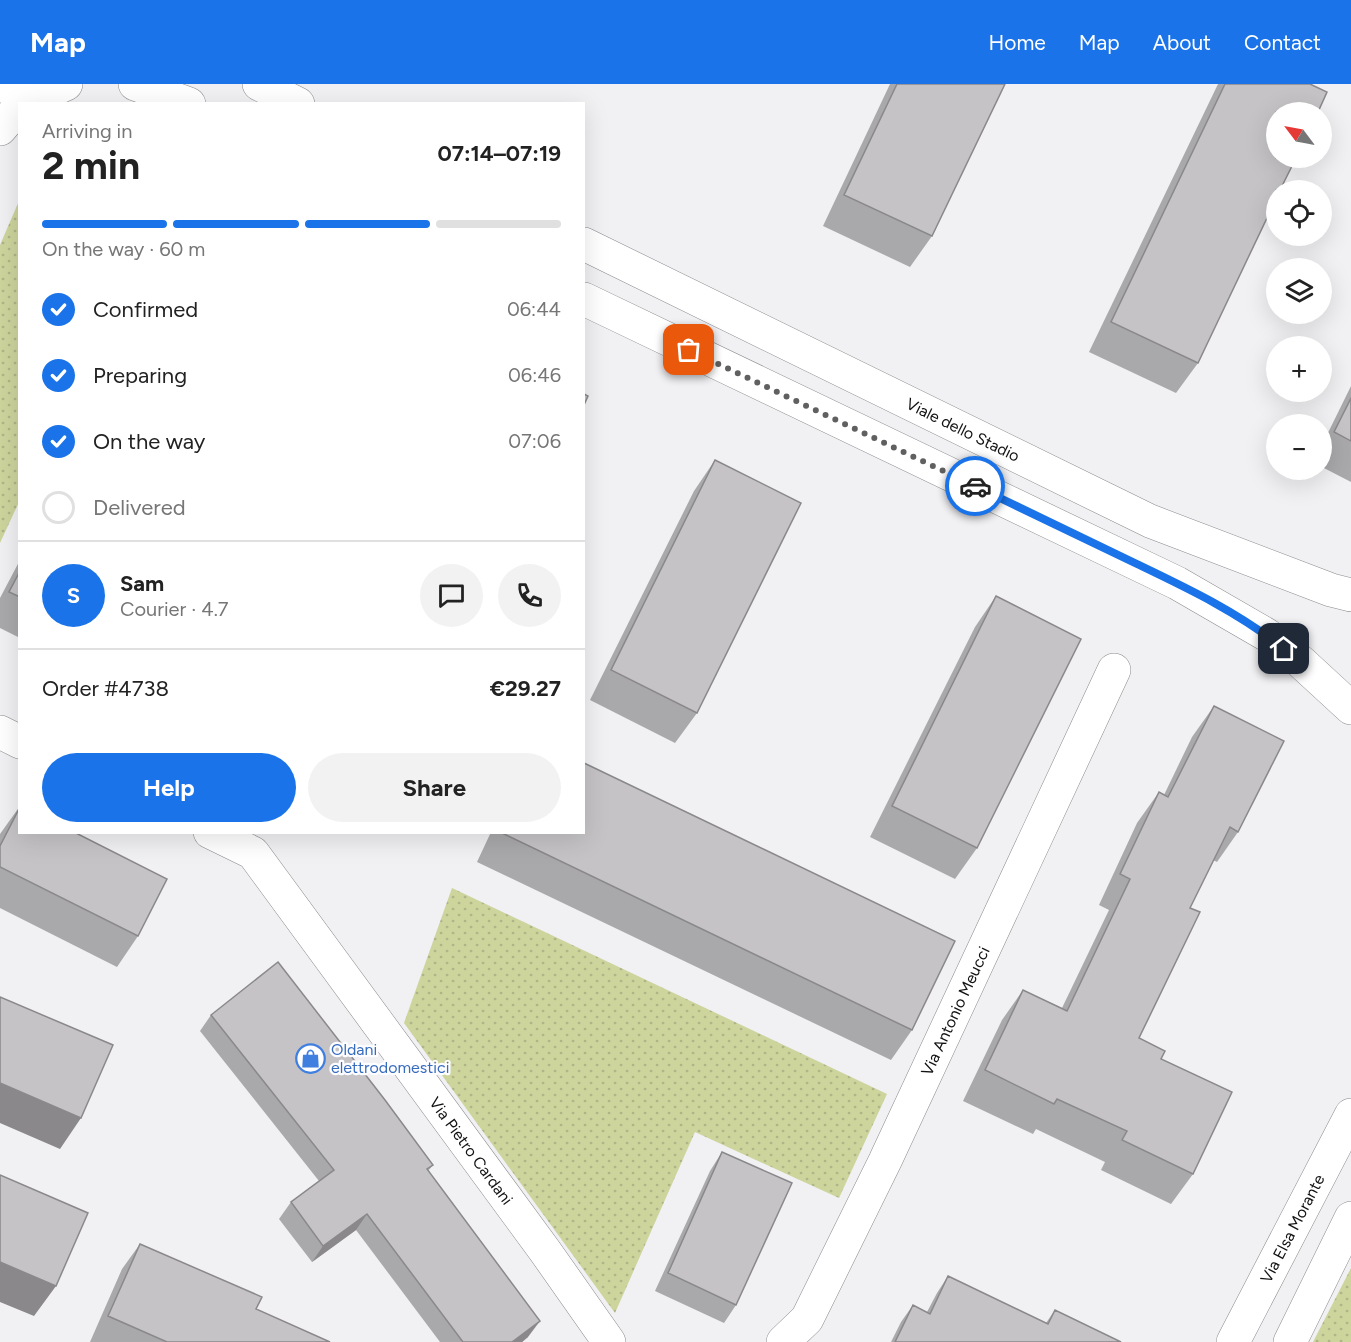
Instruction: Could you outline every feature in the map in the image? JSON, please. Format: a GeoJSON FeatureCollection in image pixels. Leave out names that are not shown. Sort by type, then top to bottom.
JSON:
{"type":"FeatureCollection","features":[{"type":"Feature","properties":{"kind":"street"},"geometry":{"type":"LineString","coordinates":[[135,84],[184,102]]}},
{"type":"Feature","properties":{"kind":"street"},"geometry":{"type":"LineString","coordinates":[[259,84],[294,102]]}},
{"type":"Feature","properties":{"kind":"street"},"geometry":{"type":"LineString","coordinates":[[0,85],[37,96]]}},
{"type":"Feature","properties":{"kind":"street"},"geometry":{"type":"LineString","coordinates":[[0,129],[18,113]]}},
{"type":"Feature","properties":{"kind":"street","name":"Viale dello Stadio"},"geometry":{"type":"LineString","coordinates":[[585,244],[1150,521],[1331,590],[1351,595]]}},
{"type":"Feature","properties":{"kind":"street"},"geometry":{"type":"LineString","coordinates":[[585,299],[1176,583],[1267,635],[1301,662],[1351,708]]}},
{"type":"Feature","properties":{"kind":"street","name":"Via Antonio Meucci"},"geometry":{"type":"LineString","coordinates":[[783,1342],[807,1318],[880,1171],[1114,670]]}},
{"type":"Feature","properties":{"kind":"street"},"geometry":{"type":"LineString","coordinates":[[0,732],[18,741]]}},
{"type":"Feature","properties":{"kind":"street","name":"Via Pietro Cardani"},"geometry":{"type":"LineString","coordinates":[[214,834],[253,853],[545,1251],[609,1342]]}},
{"type":"Feature","properties":{"kind":"street","name":"Via Elsa Morante"},"geometry":{"type":"LineString","coordinates":[[1233,1342],[1351,1115]]}},
{"type":"Feature","properties":{"kind":"street"},"geometry":{"type":"LineString","coordinates":[[1290,1342],[1351,1218]]}},
{"type":"Feature","properties":{"kind":"green space"},"geometry":{"type":"Polygon","coordinates":[[[18,203],[18,504],[0,543],[0,245],[18,203]]]}},
{"type":"Feature","properties":{"kind":"green space"},"geometry":{"type":"Polygon","coordinates":[[[452,888],[887,1094],[839,1198],[695,1132],[615,1313],[404,1023],[452,888]]]}},
{"type":"Feature","properties":{"kind":"green space"},"geometry":{"type":"Polygon","coordinates":[[[1351,1268],[1351,1342],[1313,1342],[1351,1268]]]}},
{"type":"Feature","properties":{"kind":"building"},"geometry":{"type":"Polygon","coordinates":[[[897,84],[1005,84],[932,236],[844,195],[897,84]]]}},
{"type":"Feature","properties":{"kind":"building"},"geometry":{"type":"Polygon","coordinates":[[[1225,84],[1310,84],[1327,92],[1322,102],[1266,102],[1266,168],[1291,168],[1285,180],[1266,180],[1266,220],[1198,363],[1111,322],[1225,84]]]}},
{"type":"Feature","properties":{"kind":"building"},"geometry":{"type":"Polygon","coordinates":[[[1351,398],[1351,441],[1334,432],[1351,398]]]}},
{"type":"Feature","properties":{"kind":"building"},"geometry":{"type":"Polygon","coordinates":[[[715,460],[801,503],[697,713],[611,670],[715,460]]]}},
{"type":"Feature","properties":{"kind":"building"},"geometry":{"type":"Polygon","coordinates":[[[18,575],[18,596],[9,592],[18,575]]]}},
{"type":"Feature","properties":{"kind":"building"},"geometry":{"type":"Polygon","coordinates":[[[996,596],[1081,639],[977,848],[892,806],[996,596]]]}},
{"type":"Feature","properties":{"kind":"building"},"geometry":{"type":"Polygon","coordinates":[[[1214,706],[1284,741],[1238,832],[1230,827],[1190,908],[1200,912],[1139,1038],[1165,1051],[1161,1059],[1232,1092],[1193,1174],[1122,1140],[1127,1131],[1057,1099],[1054,1104],[985,1070],[1023,990],[1067,1011],[1130,879],[1120,874],[1159,792],[1168,797],[1214,706]]]}},
{"type":"Feature","properties":{"kind":"building"},"geometry":{"type":"Polygon","coordinates":[[[585,763],[955,941],[912,1030],[504,834],[585,834],[585,763]]]}},
{"type":"Feature","properties":{"kind":"building"},"geometry":{"type":"Polygon","coordinates":[[[18,811],[18,834],[78,834],[167,879],[138,936],[0,867],[0,846],[18,811]]]}},
{"type":"Feature","properties":{"kind":"building"},"geometry":{"type":"Polygon","coordinates":[[[278,962],[433,1165],[427,1169],[540,1321],[512,1342],[463,1342],[367,1214],[323,1246],[291,1202],[334,1170],[211,1015],[278,962]]]}},
{"type":"Feature","properties":{"kind":"building"},"geometry":{"type":"Polygon","coordinates":[[[0,997],[113,1045],[81,1118],[0,1083],[0,997]]]}},
{"type":"Feature","properties":{"kind":"building"},"geometry":{"type":"Polygon","coordinates":[[[722,1152],[792,1183],[736,1305],[668,1273],[722,1152]]]}},
{"type":"Feature","properties":{"kind":"building"},"geometry":{"type":"Polygon","coordinates":[[[0,1175],[88,1213],[56,1286],[0,1262],[0,1175]]]}},
{"type":"Feature","properties":{"kind":"building"},"geometry":{"type":"Polygon","coordinates":[[[140,1244],[262,1297],[256,1309],[330,1342],[167,1342],[108,1316],[140,1244]]]}},
{"type":"Feature","properties":{"kind":"building"},"geometry":{"type":"Polygon","coordinates":[[[948,1276],[1048,1324],[1055,1310],[1121,1342],[895,1342],[913,1305],[930,1314],[948,1276]]]}},
{"type":"Feature","properties":{"kind":"way so far"},"geometry":{"type":"LineString","coordinates":[[689,350],[975,486]]}},
{"type":"Feature","properties":{"kind":"place","name":"Oldani elettrodomestici"},"geometry":{"type":"Point","coordinates":[310,1058]}},
{"type":"Feature","properties":{"kind":"route"},"geometry":{"type":"LineString","coordinates":[[975,486],[1176,583],[1267,635],[1284,649]]}}]}
